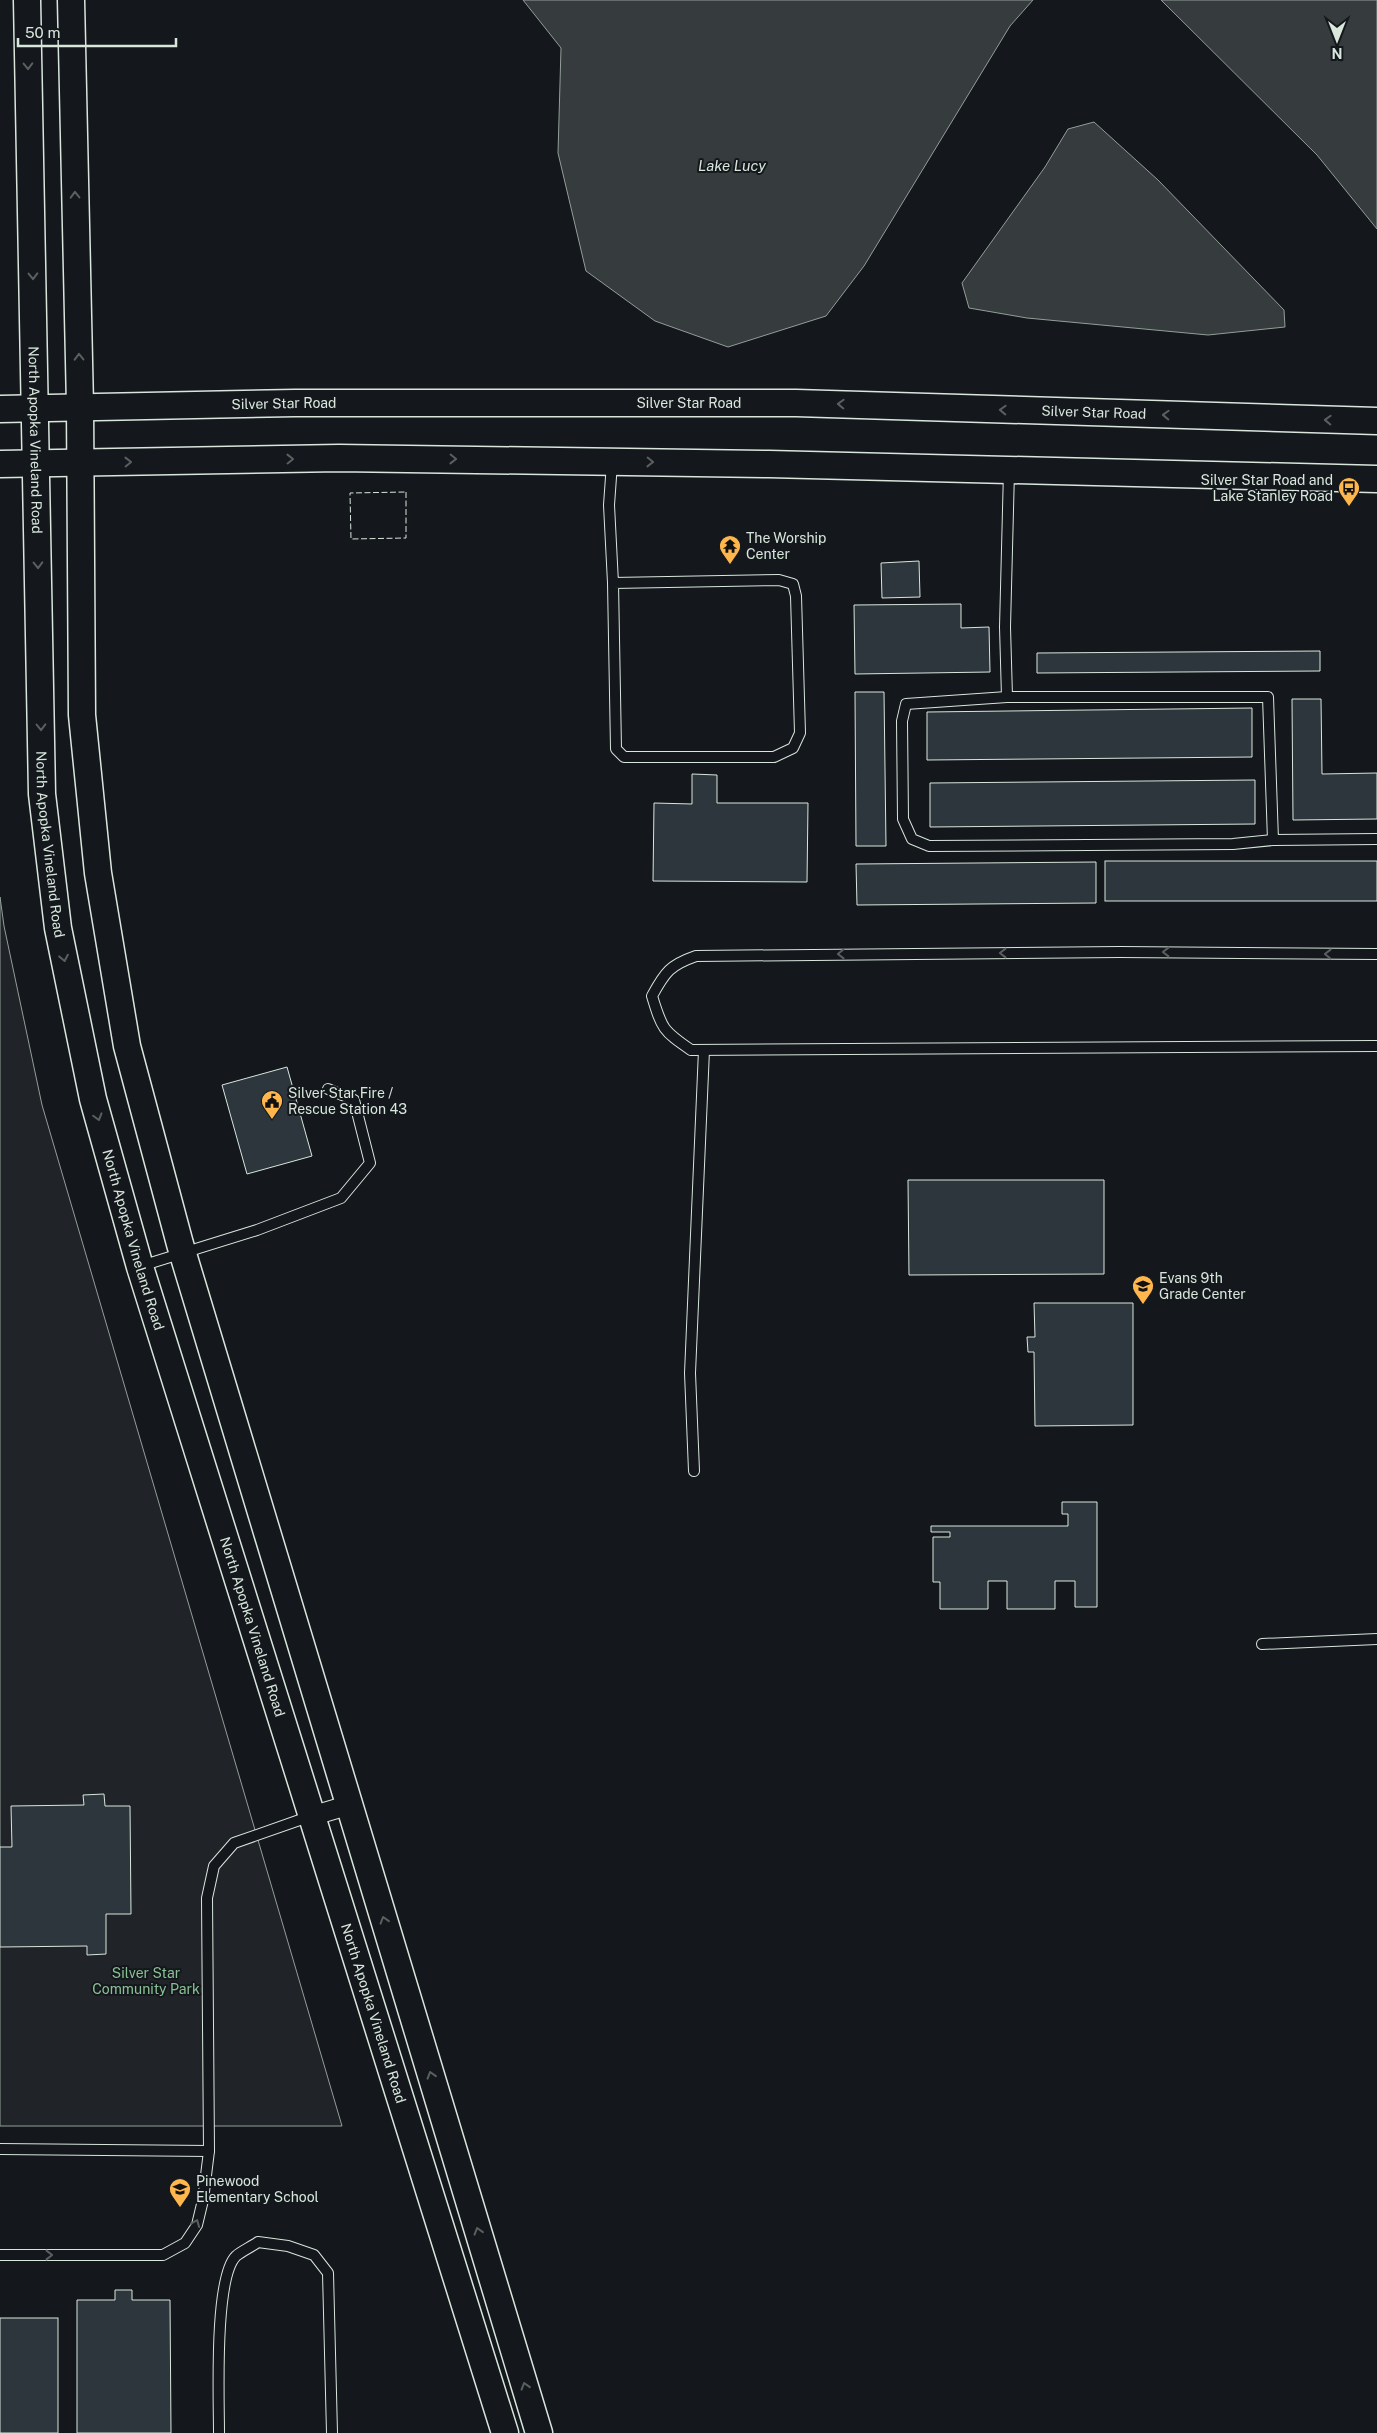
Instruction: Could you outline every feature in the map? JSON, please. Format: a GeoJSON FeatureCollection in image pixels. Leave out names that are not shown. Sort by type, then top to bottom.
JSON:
{"type":"FeatureCollection","features":[{"type":"Feature","properties":{"kind":"main road","name":"North Apopka Vineland Road"},"geometry":{"type":"LineString","coordinates":[[27,0],[42,794],[58,928],[92,1099],[140,1267],[505,2433]]}},
{"type":"Feature","properties":{"kind":"main road"},"geometry":{"type":"LineString","coordinates":[[71,0],[80,406],[82,715],[98,872],[127,1046],[183,1253],[539,2433]]}},
{"type":"Feature","properties":{"kind":"main road","name":"Silver Star Road"},"geometry":{"type":"LineString","coordinates":[[0,409],[295,403],[796,403],[1377,421]]}},
{"type":"Feature","properties":{"kind":"main road"},"geometry":{"type":"LineString","coordinates":[[0,464],[339,458],[1009,470],[1377,479]]}},
{"type":"Feature","properties":{"kind":"street"},"geometry":{"type":"LineString","coordinates":[[312,1816],[349,1805]]}},
{"type":"Feature","properties":{"kind":"lane"},"geometry":{"type":"LineString","coordinates":[[612,462],[609,505],[613,583],[616,749],[624,757],[774,757],[793,748],[800,732],[796,596],[793,584],[779,580],[613,583]]}},
{"type":"Feature","properties":{"kind":"lane"},"geometry":{"type":"LineString","coordinates":[[1007,697],[1005,628],[1009,470]]}},
{"type":"Feature","properties":{"kind":"lane"},"geometry":{"type":"LineString","coordinates":[[1273,840],[1268,697],[1007,697],[906,704],[902,721],[903,819],[912,839],[930,846],[1233,844],[1273,840],[1377,839]]}},
{"type":"Feature","properties":{"kind":"lane"},"geometry":{"type":"LineString","coordinates":[[1377,954],[1101,952],[696,956],[675,964],[663,976],[652,996],[660,1024],[672,1037],[691,1050],[1377,1046]]}},
{"type":"Feature","properties":{"kind":"lane"},"geometry":{"type":"LineString","coordinates":[[694,1471],[690,1374],[704,1050]]}},
{"type":"Feature","properties":{"kind":"lane"},"geometry":{"type":"LineString","coordinates":[[140,1267],[257,1230],[341,1198],[370,1163],[354,1100],[328,1089]]}},
{"type":"Feature","properties":{"kind":"lane"},"geometry":{"type":"LineString","coordinates":[[1262,1644],[1377,1639]]}},
{"type":"Feature","properties":{"kind":"lane"},"geometry":{"type":"LineString","coordinates":[[0,2255],[163,2255],[185,2243],[197,2225],[204,2200],[209,2151],[208,1898],[214,1866],[234,1843],[312,1816]]}},
{"type":"Feature","properties":{"kind":"lane"},"geometry":{"type":"LineString","coordinates":[[0,2149],[209,2151]]}},
{"type":"Feature","properties":{"kind":"lane"},"geometry":{"type":"LineString","coordinates":[[218,2433],[220,2312],[224,2278],[235,2257],[258,2242],[288,2246],[314,2255],[328,2273],[332,2433]]}},
{"type":"Feature","properties":{"kind":"green space","name":"Silver Star Community Park"},"geometry":{"type":"Polygon","coordinates":[[[0,897],[4,926],[42,1105],[342,2126],[0,2126],[0,897]]]}},
{"type":"Feature","properties":{"kind":"water","name":"Lake Lucy"},"geometry":{"type":"Polygon","coordinates":[[[523,0],[1033,0],[1010,26],[864,266],[826,316],[728,347],[655,321],[586,271],[558,153],[561,48],[523,0]]]}},
{"type":"Feature","properties":{"kind":"water"},"geometry":{"type":"Polygon","coordinates":[[[1161,0],[1377,0],[1377,229],[1317,155],[1161,0]]]}},
{"type":"Feature","properties":{"kind":"water"},"geometry":{"type":"Polygon","coordinates":[[[1094,122],[1158,180],[1284,310],[1285,327],[1208,335],[1027,318],[969,308],[962,283],[1045,167],[1068,129],[1094,122]]]}},
{"type":"Feature","properties":{"kind":"building"},"geometry":{"type":"Polygon","coordinates":[[[919,561],[920,597],[882,598],[881,563],[919,561]]]}},
{"type":"Feature","properties":{"kind":"building"},"geometry":{"type":"Polygon","coordinates":[[[961,604],[961,628],[989,627],[990,672],[855,674],[854,605],[961,604]]]}},
{"type":"Feature","properties":{"kind":"building"},"geometry":{"type":"Polygon","coordinates":[[[1320,651],[1320,671],[1037,673],[1037,653],[1320,651]]]}},
{"type":"Feature","properties":{"kind":"building"},"geometry":{"type":"Polygon","coordinates":[[[855,692],[884,692],[886,846],[856,846],[855,692]]]}},
{"type":"Feature","properties":{"kind":"building"},"geometry":{"type":"Polygon","coordinates":[[[1292,699],[1321,699],[1322,774],[1377,773],[1377,819],[1293,820],[1292,699]]]}},
{"type":"Feature","properties":{"kind":"building"},"geometry":{"type":"Polygon","coordinates":[[[1252,708],[1252,757],[927,760],[927,712],[1252,708]]]}},
{"type":"Feature","properties":{"kind":"building"},"geometry":{"type":"Polygon","coordinates":[[[692,774],[717,775],[717,803],[808,803],[807,882],[653,881],[654,803],[692,804],[692,774]]]}},
{"type":"Feature","properties":{"kind":"building"},"geometry":{"type":"Polygon","coordinates":[[[1255,780],[1255,824],[930,827],[930,783],[1255,780]]]}},
{"type":"Feature","properties":{"kind":"building"},"geometry":{"type":"Polygon","coordinates":[[[1105,861],[1377,861],[1377,901],[1105,901],[1105,861]]]}},
{"type":"Feature","properties":{"kind":"building"},"geometry":{"type":"Polygon","coordinates":[[[1096,862],[1096,903],[857,905],[856,864],[1096,862]]]}},
{"type":"Feature","properties":{"kind":"building"},"geometry":{"type":"Polygon","coordinates":[[[287,1067],[312,1156],[247,1174],[222,1085],[287,1067]]]}},
{"type":"Feature","properties":{"kind":"building"},"geometry":{"type":"Polygon","coordinates":[[[908,1180],[1104,1180],[1104,1274],[909,1275],[908,1180]]]}},
{"type":"Feature","properties":{"kind":"building"},"geometry":{"type":"Polygon","coordinates":[[[1034,1303],[1133,1303],[1133,1425],[1035,1426],[1034,1352],[1028,1352],[1027,1337],[1035,1337],[1034,1303]]]}},
{"type":"Feature","properties":{"kind":"building"},"geometry":{"type":"Polygon","coordinates":[[[1062,1502],[1097,1502],[1097,1607],[1075,1607],[1075,1581],[1055,1581],[1055,1609],[1007,1609],[1007,1581],[988,1581],[988,1609],[940,1609],[940,1582],[933,1582],[933,1537],[950,1537],[950,1532],[931,1532],[931,1526],[1068,1526],[1068,1514],[1062,1514],[1062,1502]]]}},
{"type":"Feature","properties":{"kind":"building"},"geometry":{"type":"Polygon","coordinates":[[[104,1794],[105,1806],[130,1806],[131,1914],[106,1914],[106,1954],[87,1955],[87,1946],[0,1947],[0,1847],[12,1847],[11,1806],[84,1805],[83,1795],[104,1794]]]}},
{"type":"Feature","properties":{"kind":"building"},"geometry":{"type":"Polygon","coordinates":[[[115,2290],[132,2290],[132,2300],[170,2300],[171,2433],[77,2433],[77,2300],[115,2300],[115,2290]]]}},
{"type":"Feature","properties":{"kind":"building"},"geometry":{"type":"Polygon","coordinates":[[[0,2318],[58,2318],[58,2433],[0,2433],[0,2318]]]}},
{"type":"Feature","properties":{"kind":"fence"},"geometry":{"type":"LineString","coordinates":[[406,492],[406,538],[351,539],[350,493],[406,492]]}},
{"type":"Feature","properties":{"kind":"place","name":"Silver Star Road and Lake Stanley Road"},"geometry":{"type":"Point","coordinates":[1349,507]}},
{"type":"Feature","properties":{"kind":"place","name":"The Worship Center"},"geometry":{"type":"Point","coordinates":[730,565]}},
{"type":"Feature","properties":{"kind":"place","name":"Silver Star Fire / Rescue Station 43"},"geometry":{"type":"Point","coordinates":[272,1120]}},
{"type":"Feature","properties":{"kind":"place","name":"Evans 9th Grade Center"},"geometry":{"type":"Point","coordinates":[1143,1305]}},
{"type":"Feature","properties":{"kind":"place","name":"Pinewood Elementary School"},"geometry":{"type":"Point","coordinates":[180,2208]}}]}
